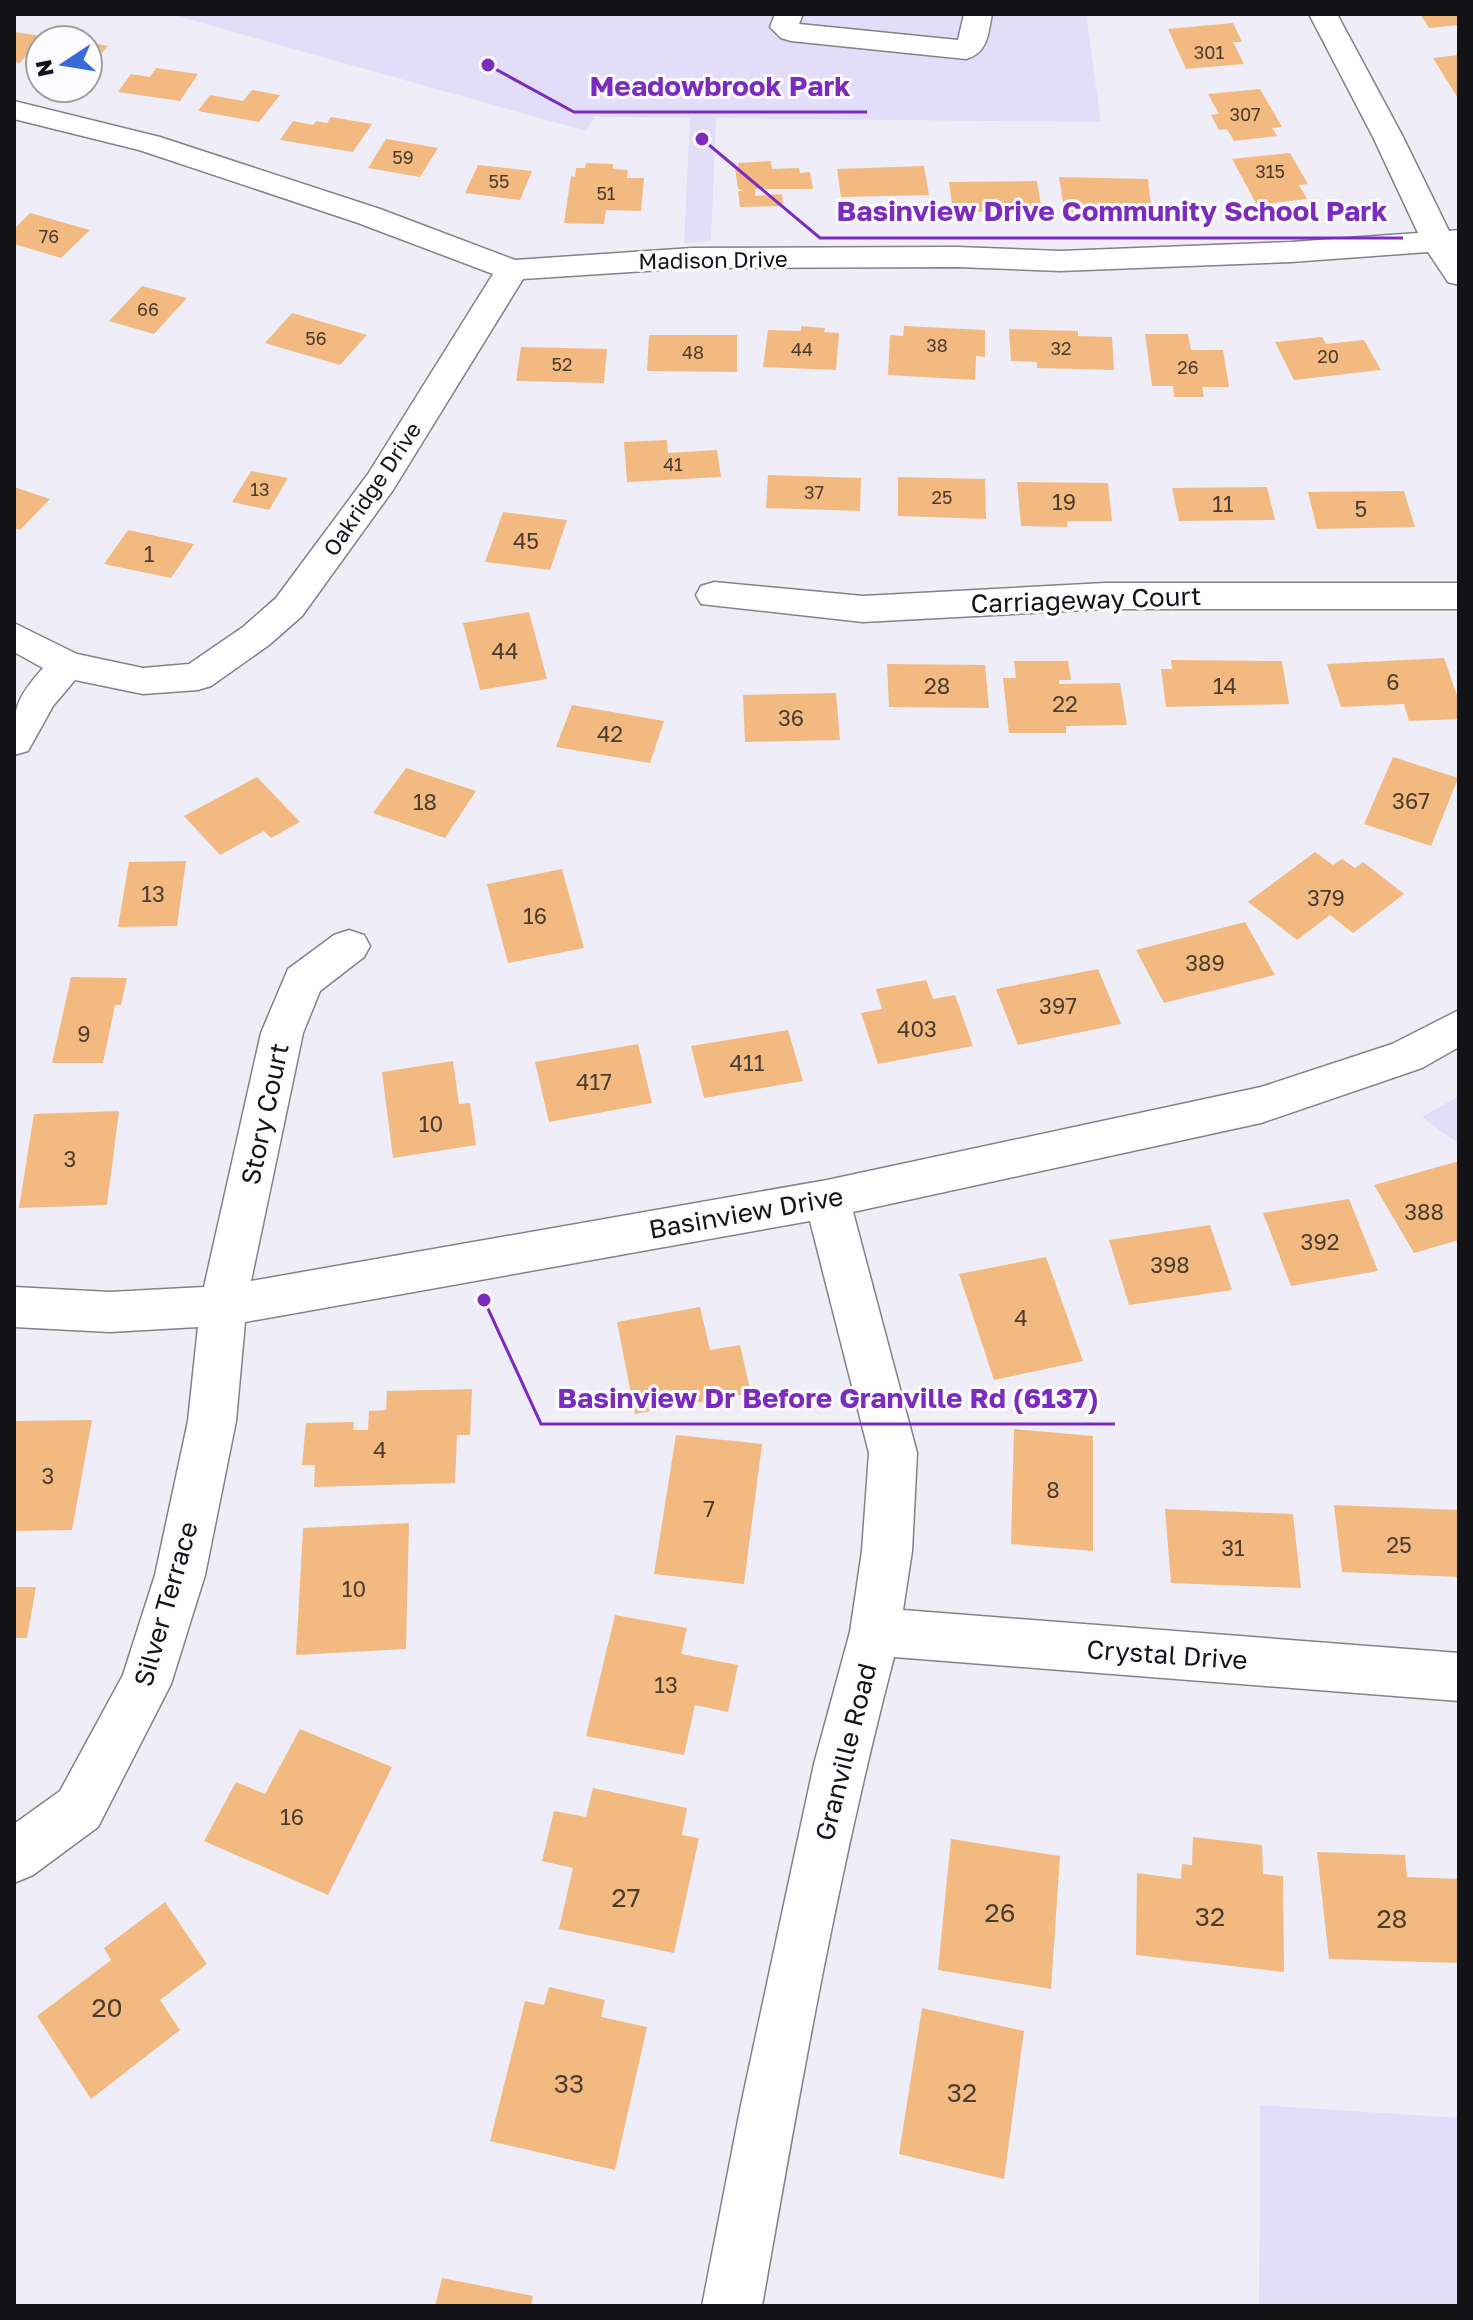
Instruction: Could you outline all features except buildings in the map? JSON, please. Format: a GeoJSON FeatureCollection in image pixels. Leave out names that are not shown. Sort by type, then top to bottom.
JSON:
{"type":"FeatureCollection","features":[{"type":"Feature","properties":{"kind":"street"},"geometry":{"type":"LineString","coordinates":[[789,14],[784,27],[791,32],[966,50],[971,46],[978,14]]}},
{"type":"Feature","properties":{"kind":"street"},"geometry":{"type":"LineString","coordinates":[[1323,14],[1448,241],[1459,275]]}},
{"type":"Feature","properties":{"kind":"street","name":"Madison Drive"},"geometry":{"type":"LineString","coordinates":[[14,110],[149,143],[369,216],[512,270],[692,258],[1075,261],[1291,252],[1448,241]]}},
{"type":"Feature","properties":{"kind":"street","name":"Oakridge Drive"},"geometry":{"type":"LineString","coordinates":[[67,665],[143,681],[198,677],[256,636],[289,607],[381,482],[512,270]]}},
{"type":"Feature","properties":{"kind":"street","name":"Carriageway Court"},"geometry":{"type":"LineString","coordinates":[[714,595],[863,609],[1105,596],[1459,596]]}},
{"type":"Feature","properties":{"kind":"street"},"geometry":{"type":"LineString","coordinates":[[14,636],[67,665],[39,697],[14,741]]}},
{"type":"Feature","properties":{"kind":"street","name":"Story Court"},"geometry":{"type":"LineString","coordinates":[[223,1306],[282,1033],[303,981],[349,946]]}},
{"type":"Feature","properties":{"kind":"street","name":"Basinview Drive"},"geometry":{"type":"LineString","coordinates":[[14,1307],[110,1312],[223,1306],[827,1199],[1261,1105],[1407,1056],[1459,1027]]}},
{"type":"Feature","properties":{"kind":"street","name":"Granville Road"},"geometry":{"type":"LineString","coordinates":[[732,2306],[769,2105],[840,1764],[875,1632],[887,1551],[893,1453],[827,1199]]}},
{"type":"Feature","properties":{"kind":"street","name":"Silver Terrace"},"geometry":{"type":"LineString","coordinates":[[14,1856],[79,1809],[146,1684],[180,1575],[212,1421],[223,1306]]}},
{"type":"Feature","properties":{"kind":"street","name":"Crystal Drive"},"geometry":{"type":"LineString","coordinates":[[875,1632],[1459,1677]]}},
{"type":"Feature","properties":{"kind":"shaded area"},"geometry":{"type":"Polygon","coordinates":[[[170,14],[1086,14],[1101,122],[716,118],[711,241],[684,243],[690,118],[595,117],[586,131],[170,14]]]}},
{"type":"Feature","properties":{"kind":"shaded area"},"geometry":{"type":"Polygon","coordinates":[[[1459,1096],[1459,1144],[1422,1117],[1459,1096]]]}},
{"type":"Feature","properties":{"kind":"shaded area"},"geometry":{"type":"Polygon","coordinates":[[[1260,2105],[1459,2118],[1459,2306],[1259,2306],[1260,2105]]]}},
{"type":"Feature","properties":{"kind":"place","name":"Meadowbrook Park"},"geometry":{"type":"Point","coordinates":[488,65]}},
{"type":"Feature","properties":{"kind":"place","name":"Basinview Drive Community School Park"},"geometry":{"type":"Point","coordinates":[702,139]}},
{"type":"Feature","properties":{"kind":"place","name":"Basinview Dr Before Granville Rd (6137)"},"geometry":{"type":"Point","coordinates":[484,1300]}}]}
